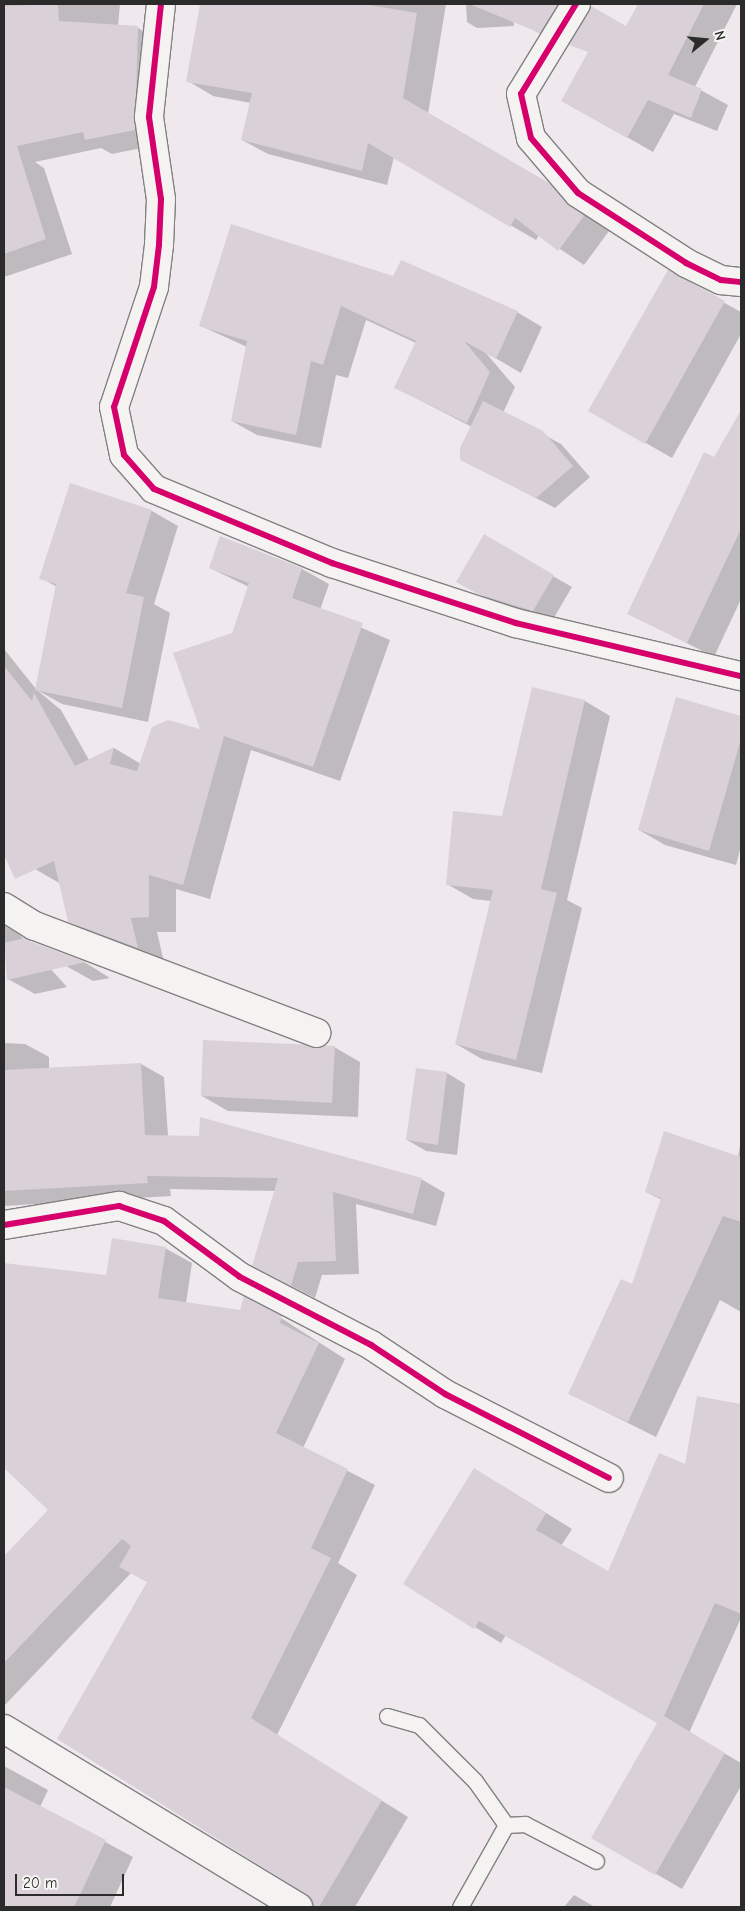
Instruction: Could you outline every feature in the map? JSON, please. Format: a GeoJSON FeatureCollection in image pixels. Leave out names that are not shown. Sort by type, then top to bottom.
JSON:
{"type":"FeatureCollection","features":[{"type":"Feature","properties":{"kind":"street"},"geometry":{"type":"LineString","coordinates":[[161,4],[149,117],[161,199],[159,245],[154,287],[114,407],[124,455],[154,489],[332,563],[516,623],[741,676]]}},
{"type":"Feature","properties":{"kind":"street"},"geometry":{"type":"LineString","coordinates":[[576,4],[521,94],[531,138],[578,193],[686,263],[722,280],[739,282]]}},
{"type":"Feature","properties":{"kind":"street"},"geometry":{"type":"LineString","coordinates":[[4,906],[35,926],[316,1033]]}},
{"type":"Feature","properties":{"kind":"street"},"geometry":{"type":"LineString","coordinates":[[4,1225],[119,1206],[164,1221],[240,1277],[371,1345],[445,1394],[609,1478]]}},
{"type":"Feature","properties":{"kind":"street"},"geometry":{"type":"LineString","coordinates":[[4,1729],[298,1907]]}},
{"type":"Feature","properties":{"kind":"lane"},"geometry":{"type":"LineString","coordinates":[[387,1716],[419,1725],[475,1781],[506,1825]]}},
{"type":"Feature","properties":{"kind":"lane"},"geometry":{"type":"LineString","coordinates":[[506,1825],[525,1824],[596,1861]]}},
{"type":"Feature","properties":{"kind":"lane"},"geometry":{"type":"LineString","coordinates":[[460,1907],[506,1825]]}},
{"type":"Feature","properties":{"kind":"building"},"geometry":{"type":"Polygon","coordinates":[[[58,4],[59,21],[138,26],[135,130],[85,140],[83,132],[17,146],[46,239],[4,254],[4,6],[58,4]]]}},
{"type":"Feature","properties":{"kind":"building"},"geometry":{"type":"Polygon","coordinates":[[[200,4],[364,4],[417,13],[403,98],[549,183],[584,216],[558,251],[515,218],[510,227],[368,143],[362,171],[241,140],[252,93],[186,82],[200,4]]]}},
{"type":"Feature","properties":{"kind":"building"},"geometry":{"type":"Polygon","coordinates":[[[469,4],[558,4],[540,33],[469,4]]]}},
{"type":"Feature","properties":{"kind":"building"},"geometry":{"type":"Polygon","coordinates":[[[638,4],[704,4],[668,75],[702,89],[691,118],[648,100],[627,138],[561,101],[588,52],[569,45],[591,6],[626,26],[638,4]]]}},
{"type":"Feature","properties":{"kind":"building"},"geometry":{"type":"Polygon","coordinates":[[[231,224],[393,276],[401,260],[518,311],[496,359],[464,341],[490,372],[467,423],[394,388],[416,341],[341,306],[323,365],[311,361],[296,435],[231,421],[247,341],[199,326],[231,224]]]}},
{"type":"Feature","properties":{"kind":"building"},"geometry":{"type":"Polygon","coordinates":[[[668,270],[725,301],[645,444],[588,411],[668,270]]]}},
{"type":"Feature","properties":{"kind":"building"},"geometry":{"type":"Polygon","coordinates":[[[483,401],[543,431],[573,466],[536,498],[460,460],[460,448],[483,401]]]}},
{"type":"Feature","properties":{"kind":"building"},"geometry":{"type":"Polygon","coordinates":[[[741,410],[741,529],[687,643],[627,614],[704,452],[714,457],[741,410]]]}},
{"type":"Feature","properties":{"kind":"building"},"geometry":{"type":"Polygon","coordinates":[[[70,483],[152,510],[126,593],[144,597],[122,708],[35,690],[56,584],[39,579],[70,483]]]}},
{"type":"Feature","properties":{"kind":"building"},"geometry":{"type":"Polygon","coordinates":[[[484,534],[554,575],[533,611],[478,594],[456,582],[484,534]]]}},
{"type":"Feature","properties":{"kind":"building"},"geometry":{"type":"Polygon","coordinates":[[[220,536],[302,568],[292,598],[363,623],[313,767],[224,736],[183,885],[149,875],[149,917],[131,918],[138,948],[68,922],[54,861],[15,879],[4,855],[4,666],[32,701],[34,693],[75,766],[114,747],[110,764],[137,771],[152,727],[168,720],[200,729],[173,653],[232,633],[249,583],[209,568],[220,536]]]}},
{"type":"Feature","properties":{"kind":"building"},"geometry":{"type":"Polygon","coordinates":[[[532,687],[585,700],[541,889],[557,893],[516,1060],[455,1044],[493,890],[446,885],[453,811],[502,816],[532,687]]]}},
{"type":"Feature","properties":{"kind":"building"},"geometry":{"type":"Polygon","coordinates":[[[676,697],[741,716],[741,739],[709,851],[638,830],[676,697]]]}},
{"type":"Feature","properties":{"kind":"building"},"geometry":{"type":"Polygon","coordinates":[[[25,938],[86,962],[7,980],[4,943],[25,938]]]}},
{"type":"Feature","properties":{"kind":"building"},"geometry":{"type":"Polygon","coordinates":[[[203,1040],[335,1046],[332,1103],[201,1096],[203,1040]]]}},
{"type":"Feature","properties":{"kind":"building"},"geometry":{"type":"Polygon","coordinates":[[[141,1063],[145,1135],[199,1136],[200,1117],[422,1178],[413,1214],[333,1192],[336,1261],[298,1262],[291,1286],[252,1266],[278,1178],[147,1176],[148,1183],[4,1191],[4,1070],[141,1063]]]}},
{"type":"Feature","properties":{"kind":"building"},"geometry":{"type":"Polygon","coordinates":[[[416,1068],[447,1072],[438,1145],[406,1140],[416,1068]]]}},
{"type":"Feature","properties":{"kind":"building"},"geometry":{"type":"Polygon","coordinates":[[[664,1131],[741,1157],[741,1222],[723,1216],[628,1422],[568,1394],[621,1279],[632,1284],[661,1198],[645,1192],[664,1131]]]}},
{"type":"Feature","properties":{"kind":"building"},"geometry":{"type":"Polygon","coordinates":[[[112,1238],[166,1247],[158,1298],[240,1310],[244,1296],[282,1316],[280,1323],[319,1343],[276,1433],[348,1469],[311,1548],[331,1558],[251,1718],[382,1800],[319,1907],[314,1907],[306,1894],[57,1739],[147,1582],[119,1567],[131,1546],[122,1539],[4,1663],[4,1556],[48,1510],[4,1468],[4,1263],[106,1275],[112,1238]]]}},
{"type":"Feature","properties":{"kind":"building"},"geometry":{"type":"Polygon","coordinates":[[[697,1396],[741,1404],[741,1614],[715,1603],[664,1716],[725,1753],[655,1875],[591,1838],[657,1723],[479,1621],[474,1629],[403,1584],[474,1468],[546,1513],[536,1530],[608,1571],[659,1453],[685,1464],[697,1396]]]}},
{"type":"Feature","properties":{"kind":"building"},"geometry":{"type":"Polygon","coordinates":[[[4,1787],[106,1840],[74,1907],[4,1907],[4,1787]]]}},
{"type":"Feature","properties":{"kind":"cycle path"},"geometry":{"type":"LineString","coordinates":[[161,4],[149,117],[161,199],[159,245],[154,287],[114,407],[124,455],[154,489],[332,563],[516,623],[741,676]]}},
{"type":"Feature","properties":{"kind":"cycle path"},"geometry":{"type":"LineString","coordinates":[[576,4],[521,94],[531,138],[578,193],[686,263],[721,280],[739,282]]}},
{"type":"Feature","properties":{"kind":"cycle path"},"geometry":{"type":"LineString","coordinates":[[4,1225],[119,1206],[164,1221],[240,1277],[371,1345],[445,1394],[609,1478]]}}]}
